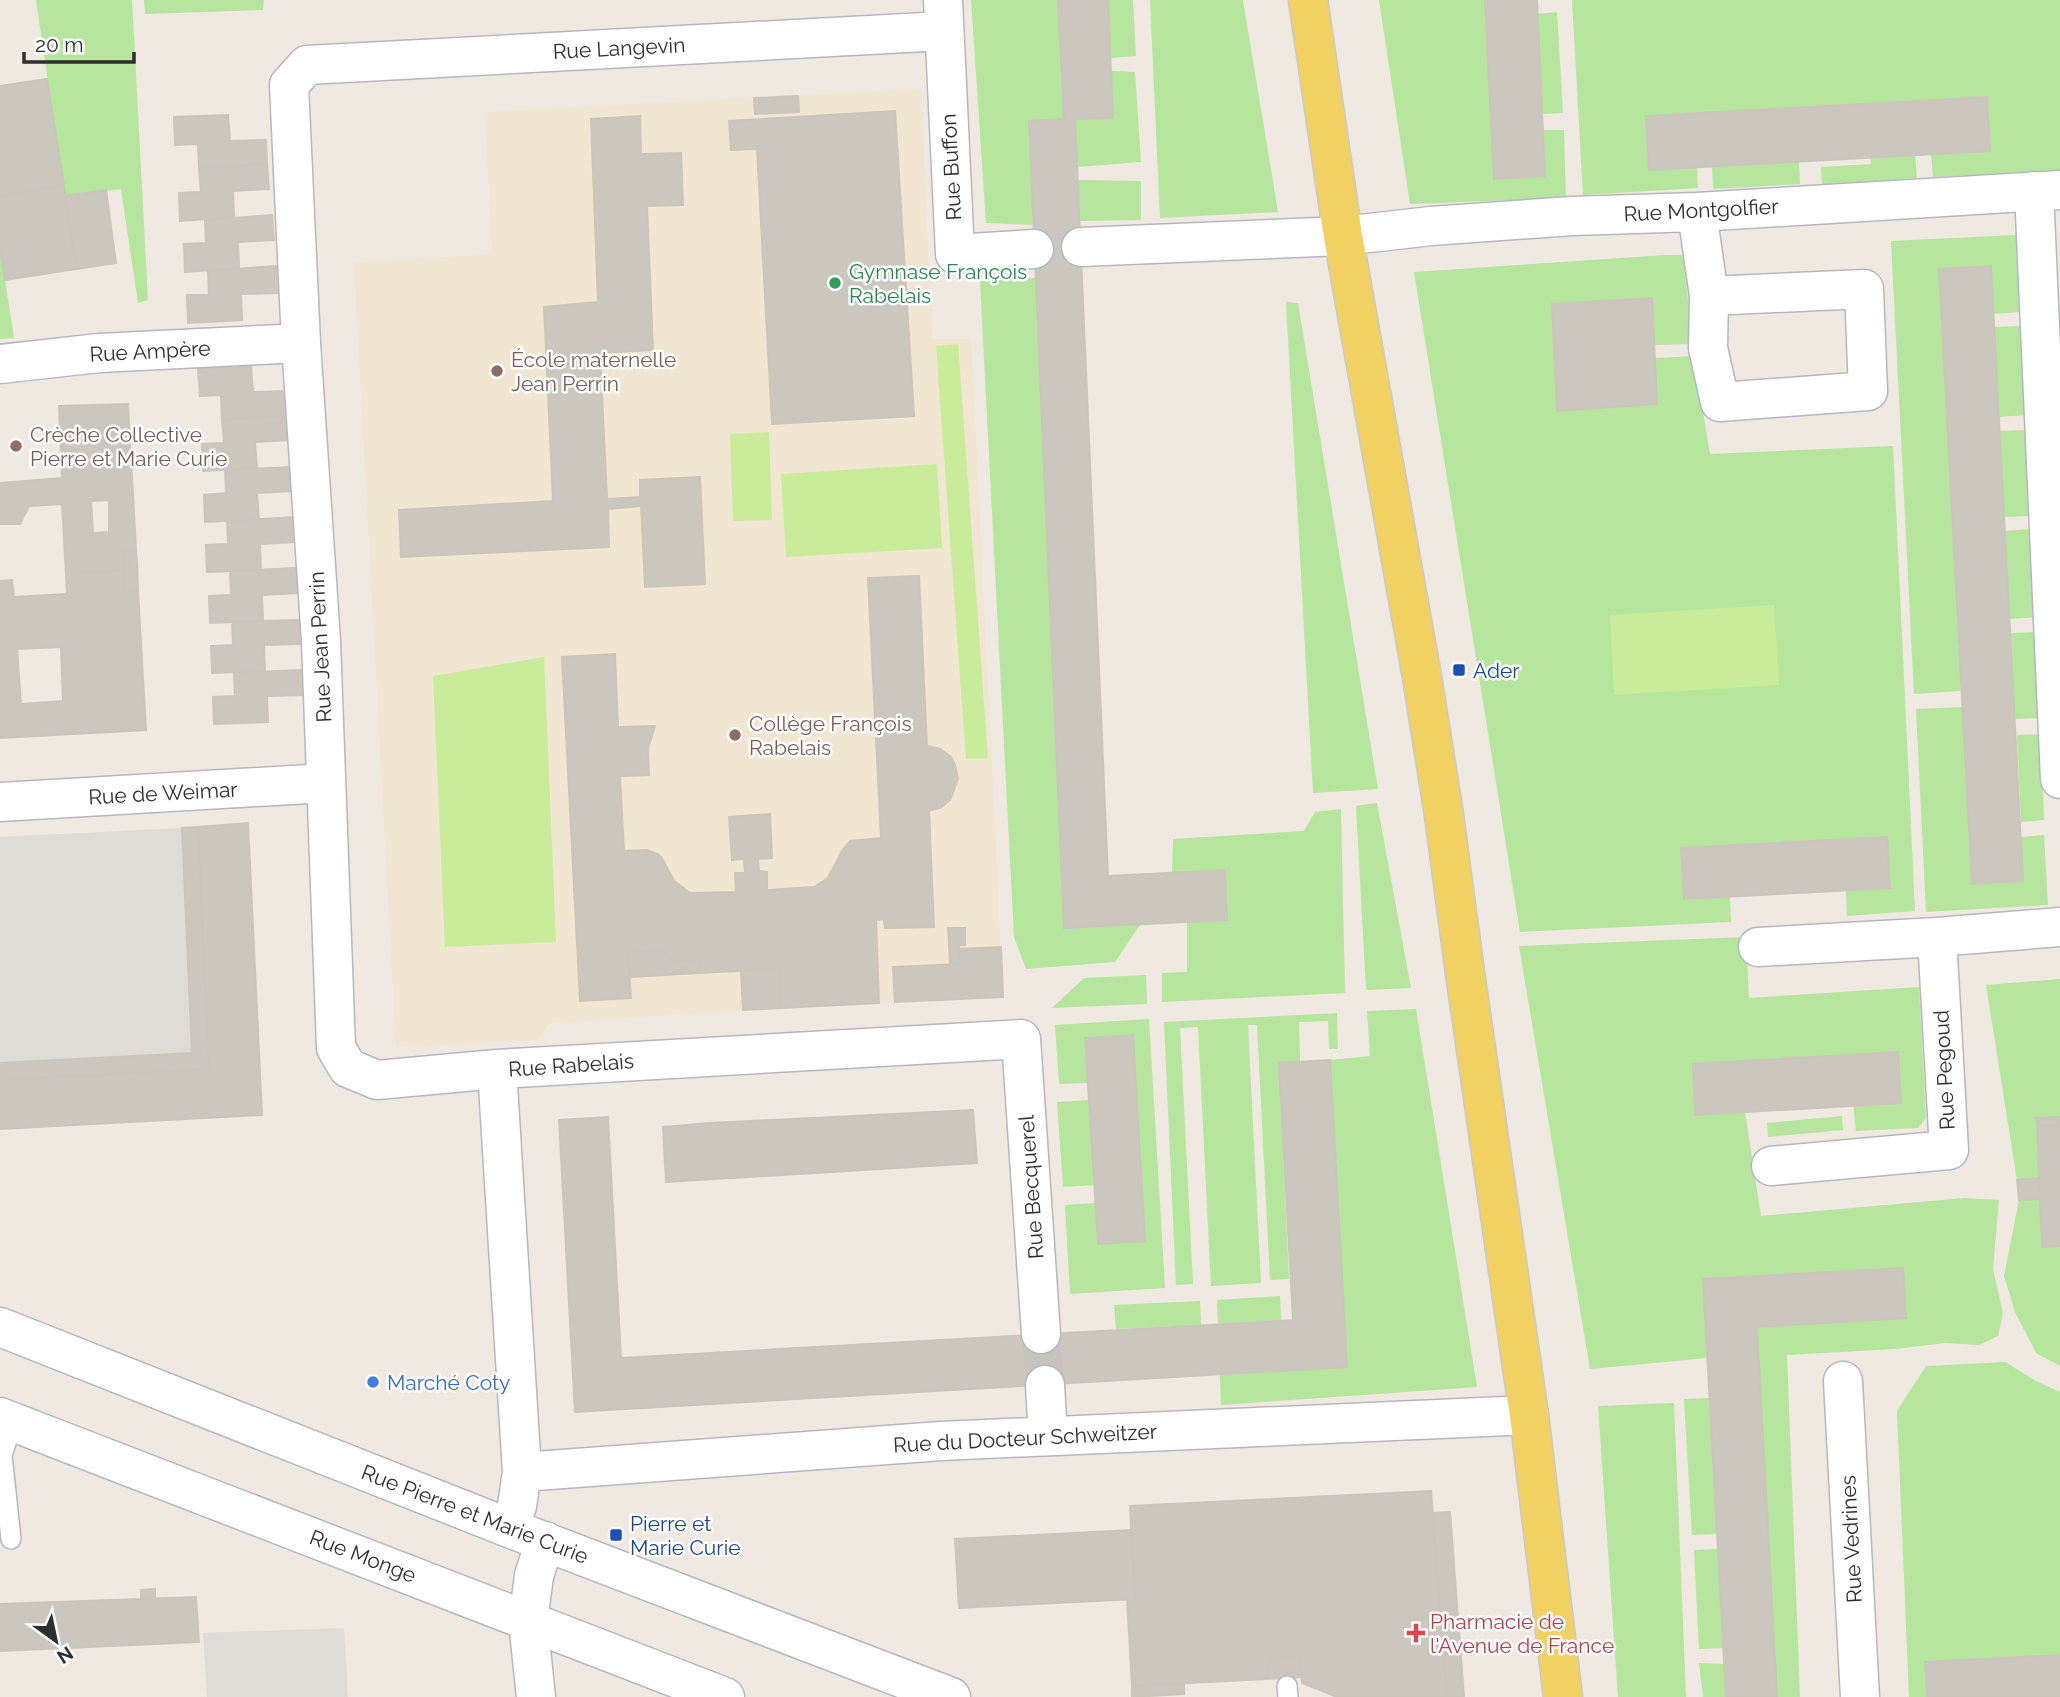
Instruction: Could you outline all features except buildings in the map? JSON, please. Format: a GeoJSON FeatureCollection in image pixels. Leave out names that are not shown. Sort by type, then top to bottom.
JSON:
{"type":"FeatureCollection","features":[{"type":"Feature","properties":{"kind":"main road"},"geometry":{"type":"LineString","coordinates":[[1308,0],[1343,236],[1442,801],[1529,1415],[1563,1697]]}},
{"type":"Feature","properties":{"kind":"street","name":"Rue Langevin"},"geometry":{"type":"LineString","coordinates":[[299,75],[307,65],[944,16]]}},
{"type":"Feature","properties":{"kind":"street","name":"Rue Buffon"},"geometry":{"type":"LineString","coordinates":[[944,16],[955,254],[1034,249]]}},
{"type":"Feature","properties":{"kind":"street","name":"Rue Jean Perrin"},"geometry":{"type":"LineString","coordinates":[[299,75],[289,85],[301,343],[321,641],[336,1048],[348,1068],[377,1080],[497,1069]]}},
{"type":"Feature","properties":{"kind":"street","name":"Rue Montgolfier"},"geometry":{"type":"LineString","coordinates":[[1343,236],[1431,226],[1573,216],[1697,212],[2047,190]]}},
{"type":"Feature","properties":{"kind":"street"},"geometry":{"type":"LineString","coordinates":[[2047,190],[2060,779]]}},
{"type":"Feature","properties":{"kind":"street"},"geometry":{"type":"LineString","coordinates":[[1697,212],[1709,296],[1708,348],[1720,402],[1868,391],[1864,289],[1709,296]]}},
{"type":"Feature","properties":{"kind":"street"},"geometry":{"type":"LineString","coordinates":[[1081,247],[1343,236]]}},
{"type":"Feature","properties":{"kind":"street","name":"Rue Ampère"},"geometry":{"type":"LineString","coordinates":[[0,364],[99,354],[301,343]]}},
{"type":"Feature","properties":{"kind":"street","name":"Rue de Weimar"},"geometry":{"type":"LineString","coordinates":[[0,802],[326,783]]}},
{"type":"Feature","properties":{"kind":"street"},"geometry":{"type":"LineString","coordinates":[[1758,947],[2060,927]]}},
{"type":"Feature","properties":{"kind":"street","name":"Rue Pegoud"},"geometry":{"type":"LineString","coordinates":[[1770,1166],[1949,1150],[1937,937]]}},
{"type":"Feature","properties":{"kind":"street","name":"Rue Rabelais"},"geometry":{"type":"LineString","coordinates":[[509,1528],[517,1506],[522,1472],[497,1069],[1021,1039]]}},
{"type":"Feature","properties":{"kind":"street","name":"Rue Becquerel"},"geometry":{"type":"LineString","coordinates":[[1021,1039],[1041,1334]]}},
{"type":"Feature","properties":{"kind":"street","name":"Rue Pierre et Marie Curie"},"geometry":{"type":"LineString","coordinates":[[0,1327],[509,1528],[951,1697]]}},
{"type":"Feature","properties":{"kind":"street","name":"Rue Vedrines"},"geometry":{"type":"LineString","coordinates":[[1843,1381],[1860,1697]]}},
{"type":"Feature","properties":{"kind":"street"},"geometry":{"type":"LineString","coordinates":[[1045,1385],[1048,1436]]}},
{"type":"Feature","properties":{"kind":"street","name":"Rue du Docteur Schweitzer"},"geometry":{"type":"LineString","coordinates":[[522,1472],[1048,1436],[1529,1415]]}},
{"type":"Feature","properties":{"kind":"street","name":"Rue Monge"},"geometry":{"type":"LineString","coordinates":[[6,1419],[725,1697]]}},
{"type":"Feature","properties":{"kind":"street"},"geometry":{"type":"LineString","coordinates":[[536,1697],[528,1621],[534,1576],[545,1541]]}},
{"type":"Feature","properties":{"kind":"lane"},"geometry":{"type":"LineString","coordinates":[[6,1419],[2,1455],[11,1539]]}},
{"type":"Feature","properties":{"kind":"shaded area"},"geometry":{"type":"Polygon","coordinates":[[[921,89],[932,339],[971,339],[1003,997],[550,1023],[537,1040],[396,1047],[354,263],[492,254],[485,112],[921,89]]]}},
{"type":"Feature","properties":{"kind":"shaded area"},"geometry":{"type":"Polygon","coordinates":[[[182,828],[192,1053],[0,1063],[0,837],[182,828]]]}},
{"type":"Feature","properties":{"kind":"shaded area"},"geometry":{"type":"Polygon","coordinates":[[[344,1628],[348,1697],[207,1697],[203,1633],[344,1628]]]}},
{"type":"Feature","properties":{"kind":"green space"},"geometry":{"type":"Polygon","coordinates":[[[36,0],[132,0],[148,300],[138,303],[121,189],[65,196],[36,0]]]}},
{"type":"Feature","properties":{"kind":"green space"},"geometry":{"type":"Polygon","coordinates":[[[144,0],[264,0],[263,10],[145,14],[144,0]]]}},
{"type":"Feature","properties":{"kind":"green space"},"geometry":{"type":"Polygon","coordinates":[[[971,0],[1058,0],[1064,119],[1029,121],[1033,225],[986,223],[971,0]]]}},
{"type":"Feature","properties":{"kind":"green space"},"geometry":{"type":"Polygon","coordinates":[[[1108,0],[1133,0],[1136,56],[1111,58],[1108,0]]]}},
{"type":"Feature","properties":{"kind":"green space"},"geometry":{"type":"Polygon","coordinates":[[[1150,0],[1243,0],[1278,212],[1160,218],[1150,0]]]}},
{"type":"Feature","properties":{"kind":"green space"},"geometry":{"type":"Polygon","coordinates":[[[1379,0],[1485,0],[1494,179],[1545,176],[1543,130],[1564,130],[1566,198],[1410,204],[1379,0]]]}},
{"type":"Feature","properties":{"kind":"green space"},"geometry":{"type":"Polygon","coordinates":[[[1572,0],[2060,0],[2060,170],[1933,177],[1931,154],[1990,151],[1987,97],[1646,116],[1649,170],[1697,167],[1698,188],[1583,195],[1572,0]]]}},
{"type":"Feature","properties":{"kind":"green space"},"geometry":{"type":"Polygon","coordinates":[[[1557,12],[1563,113],[1542,114],[1537,14],[1557,12]]]}},
{"type":"Feature","properties":{"kind":"green space"},"geometry":{"type":"Polygon","coordinates":[[[1111,71],[1135,72],[1141,162],[1077,167],[1075,119],[1113,118],[1111,71]]]}},
{"type":"Feature","properties":{"kind":"green space"},"geometry":{"type":"Polygon","coordinates":[[[1915,155],[1917,178],[1822,185],[1821,167],[1871,164],[1871,157],[1915,155]]]}},
{"type":"Feature","properties":{"kind":"green space"},"geometry":{"type":"Polygon","coordinates":[[[1799,161],[1800,184],[1713,189],[1712,166],[1799,161]]]}},
{"type":"Feature","properties":{"kind":"green space"},"geometry":{"type":"Polygon","coordinates":[[[1078,180],[1141,181],[1141,220],[1080,221],[1078,180]]]}},
{"type":"Feature","properties":{"kind":"green space"},"geometry":{"type":"Polygon","coordinates":[[[2016,235],[2019,312],[1993,314],[1939,270],[1961,691],[1914,694],[1891,241],[2016,235]]]}},
{"type":"Feature","properties":{"kind":"green space"},"geometry":{"type":"Polygon","coordinates":[[[0,247],[14,338],[0,339],[0,247]]]}},
{"type":"Feature","properties":{"kind":"green space"},"geometry":{"type":"Polygon","coordinates":[[[1683,255],[1693,344],[1654,345],[1651,298],[1552,304],[1558,410],[1654,358],[1694,356],[1710,454],[1893,446],[1915,911],[1847,916],[1846,891],[1890,887],[1887,837],[1681,848],[1684,899],[1730,897],[1731,922],[1520,932],[1414,272],[1683,255]]]}},
{"type":"Feature","properties":{"kind":"green space"},"geometry":{"type":"Polygon","coordinates":[[[1036,278],[1064,927],[1140,925],[1115,962],[1026,969],[1014,937],[980,281],[1036,278]]]}},
{"type":"Feature","properties":{"kind":"green space"},"geometry":{"type":"Polygon","coordinates":[[[1286,302],[1298,303],[1378,789],[1313,793],[1286,302]]]}},
{"type":"Feature","properties":{"kind":"green space"},"geometry":{"type":"Polygon","coordinates":[[[2023,326],[2028,415],[1997,417],[1993,327],[2023,326]]]}},
{"type":"Feature","properties":{"kind":"green space"},"geometry":{"type":"Polygon","coordinates":[[[958,344],[988,758],[966,759],[936,346],[958,344]]]}},
{"type":"Feature","properties":{"kind":"green space"},"geometry":{"type":"Polygon","coordinates":[[[2025,430],[2030,516],[2004,517],[2000,431],[2025,430]]]}},
{"type":"Feature","properties":{"kind":"green space"},"geometry":{"type":"Polygon","coordinates":[[[769,432],[772,520],[733,521],[730,434],[769,432]]]}},
{"type":"Feature","properties":{"kind":"green space"},"geometry":{"type":"Polygon","coordinates":[[[937,464],[942,548],[786,557],[781,474],[937,464]]]}},
{"type":"Feature","properties":{"kind":"green space"},"geometry":{"type":"Polygon","coordinates":[[[2030,529],[2036,617],[2010,619],[2005,531],[2030,529]]]}},
{"type":"Feature","properties":{"kind":"green space"},"geometry":{"type":"Polygon","coordinates":[[[1774,605],[1779,685],[1614,695],[1610,615],[1774,605]]]}},
{"type":"Feature","properties":{"kind":"green space"},"geometry":{"type":"Polygon","coordinates":[[[2037,632],[2041,718],[2014,719],[2011,633],[2037,632]]]}},
{"type":"Feature","properties":{"kind":"green space"},"geometry":{"type":"Polygon","coordinates":[[[544,657],[556,942],[445,947],[433,676],[544,657]]]}},
{"type":"Feature","properties":{"kind":"green space"},"geometry":{"type":"Polygon","coordinates":[[[1963,707],[1972,884],[2023,881],[2021,837],[2044,835],[2048,905],[1926,912],[1916,709],[1963,707]]]}},
{"type":"Feature","properties":{"kind":"green space"},"geometry":{"type":"Polygon","coordinates":[[[2041,734],[2044,820],[2021,822],[2017,735],[2041,734]]]}},
{"type":"Feature","properties":{"kind":"green space"},"geometry":{"type":"Polygon","coordinates":[[[1377,803],[1411,988],[1366,990],[1356,806],[1377,803]]]}},
{"type":"Feature","properties":{"kind":"green space"},"geometry":{"type":"Polygon","coordinates":[[[1341,809],[1345,993],[1162,1002],[1162,973],[1187,972],[1187,922],[1227,920],[1225,871],[1172,873],[1173,839],[1304,831],[1315,812],[1341,809]]]}},
{"type":"Feature","properties":{"kind":"green space"},"geometry":{"type":"Polygon","coordinates":[[[1746,937],[1749,998],[1919,987],[1926,1118],[1918,1128],[1856,1131],[1853,1105],[1897,1052],[1693,1065],[1695,1114],[1745,1112],[1761,1216],[1965,1198],[1999,1200],[1993,1269],[2003,1313],[1998,1336],[1979,1345],[1945,1343],[1895,1349],[1787,1355],[1800,1697],[1777,1697],[1757,1327],[1905,1318],[1903,1268],[1703,1279],[1707,1358],[1590,1369],[1519,946],[1746,937]]]}},
{"type":"Feature","properties":{"kind":"green space"},"geometry":{"type":"Polygon","coordinates":[[[1146,975],[1147,1004],[1052,1008],[1084,978],[1146,975]]]}},
{"type":"Feature","properties":{"kind":"green space"},"geometry":{"type":"Polygon","coordinates":[[[2060,979],[2060,1117],[2036,1119],[2039,1178],[2017,1180],[1986,985],[2060,979]]]}},
{"type":"Feature","properties":{"kind":"green space"},"geometry":{"type":"Polygon","coordinates":[[[1416,1009],[1477,1387],[1221,1405],[1220,1374],[1347,1367],[1330,1060],[1370,1056],[1367,1011],[1416,1009]]]}},
{"type":"Feature","properties":{"kind":"green space"},"geometry":{"type":"Polygon","coordinates":[[[1337,1013],[1338,1049],[1329,1049],[1328,1021],[1299,1022],[1300,1062],[1279,1064],[1289,1279],[1270,1280],[1257,1025],[1248,1025],[1261,1283],[1211,1286],[1198,1027],[1180,1028],[1193,1284],[1176,1285],[1164,1022],[1337,1013]]]}},
{"type":"Feature","properties":{"kind":"green space"},"geometry":{"type":"Polygon","coordinates":[[[1149,1019],[1165,1288],[1070,1294],[1065,1205],[1096,1203],[1098,1244],[1145,1241],[1133,1035],[1086,1038],[1088,1083],[1059,1084],[1055,1025],[1149,1019]]]}},
{"type":"Feature","properties":{"kind":"green space"},"geometry":{"type":"Polygon","coordinates":[[[1089,1100],[1094,1185],[1063,1187],[1057,1102],[1089,1100]]]}},
{"type":"Feature","properties":{"kind":"green space"},"geometry":{"type":"Polygon","coordinates":[[[1842,1116],[1843,1130],[1768,1137],[1767,1123],[1842,1116]]]}},
{"type":"Feature","properties":{"kind":"green space"},"geometry":{"type":"Polygon","coordinates":[[[2040,1199],[2042,1247],[2060,1246],[2060,1366],[2036,1353],[2015,1312],[2004,1276],[2019,1200],[2040,1199]]]}},
{"type":"Feature","properties":{"kind":"green space"},"geometry":{"type":"Polygon","coordinates":[[[1280,1296],[1281,1321],[1218,1324],[1217,1300],[1280,1296]]]}},
{"type":"Feature","properties":{"kind":"green space"},"geometry":{"type":"Polygon","coordinates":[[[1200,1301],[1201,1325],[1116,1329],[1114,1305],[1200,1301]]]}},
{"type":"Feature","properties":{"kind":"green space"},"geometry":{"type":"Polygon","coordinates":[[[2005,1362],[2060,1392],[2060,1655],[1926,1662],[1927,1697],[1909,1697],[1897,1411],[1926,1366],[2005,1362]]]}},
{"type":"Feature","properties":{"kind":"green space"},"geometry":{"type":"Polygon","coordinates":[[[1710,1398],[1717,1534],[1692,1535],[1684,1399],[1710,1398]]]}},
{"type":"Feature","properties":{"kind":"green space"},"geometry":{"type":"Polygon","coordinates":[[[1674,1403],[1686,1697],[1618,1697],[1598,1406],[1674,1403]]]}},
{"type":"Feature","properties":{"kind":"green space"},"geometry":{"type":"Polygon","coordinates":[[[1718,1549],[1723,1648],[1699,1649],[1694,1550],[1718,1549]]]}},
{"type":"Feature","properties":{"kind":"green space"},"geometry":{"type":"Polygon","coordinates":[[[1699,1663],[1724,1664],[1726,1697],[1703,1697],[1699,1663]]]}},
{"type":"Feature","properties":{"kind":"tunnel"},"geometry":{"type":"LineString","coordinates":[[1041,1334],[1045,1385]]}},
{"type":"Feature","properties":{"kind":"place","name":"Gymnase François Rabelais"},"geometry":{"type":"Point","coordinates":[835,283]}},
{"type":"Feature","properties":{"kind":"place","name":"École maternelle Jean Perrin"},"geometry":{"type":"Point","coordinates":[497,371]}},
{"type":"Feature","properties":{"kind":"place","name":"Crèche Collective Pierre et Marie Curie"},"geometry":{"type":"Point","coordinates":[16,446]}},
{"type":"Feature","properties":{"kind":"place","name":"Ader"},"geometry":{"type":"Point","coordinates":[1459,670]}},
{"type":"Feature","properties":{"kind":"place","name":"Collège François Rabelais"},"geometry":{"type":"Point","coordinates":[735,735]}},
{"type":"Feature","properties":{"kind":"place","name":"Marché Coty"},"geometry":{"type":"Point","coordinates":[373,1382]}},
{"type":"Feature","properties":{"kind":"place","name":"Pierre et Marie Curie"},"geometry":{"type":"Point","coordinates":[616,1535]}},
{"type":"Feature","properties":{"kind":"place","name":"Pharmacie de l'Avenue de France"},"geometry":{"type":"Point","coordinates":[1416,1633]}}]}
